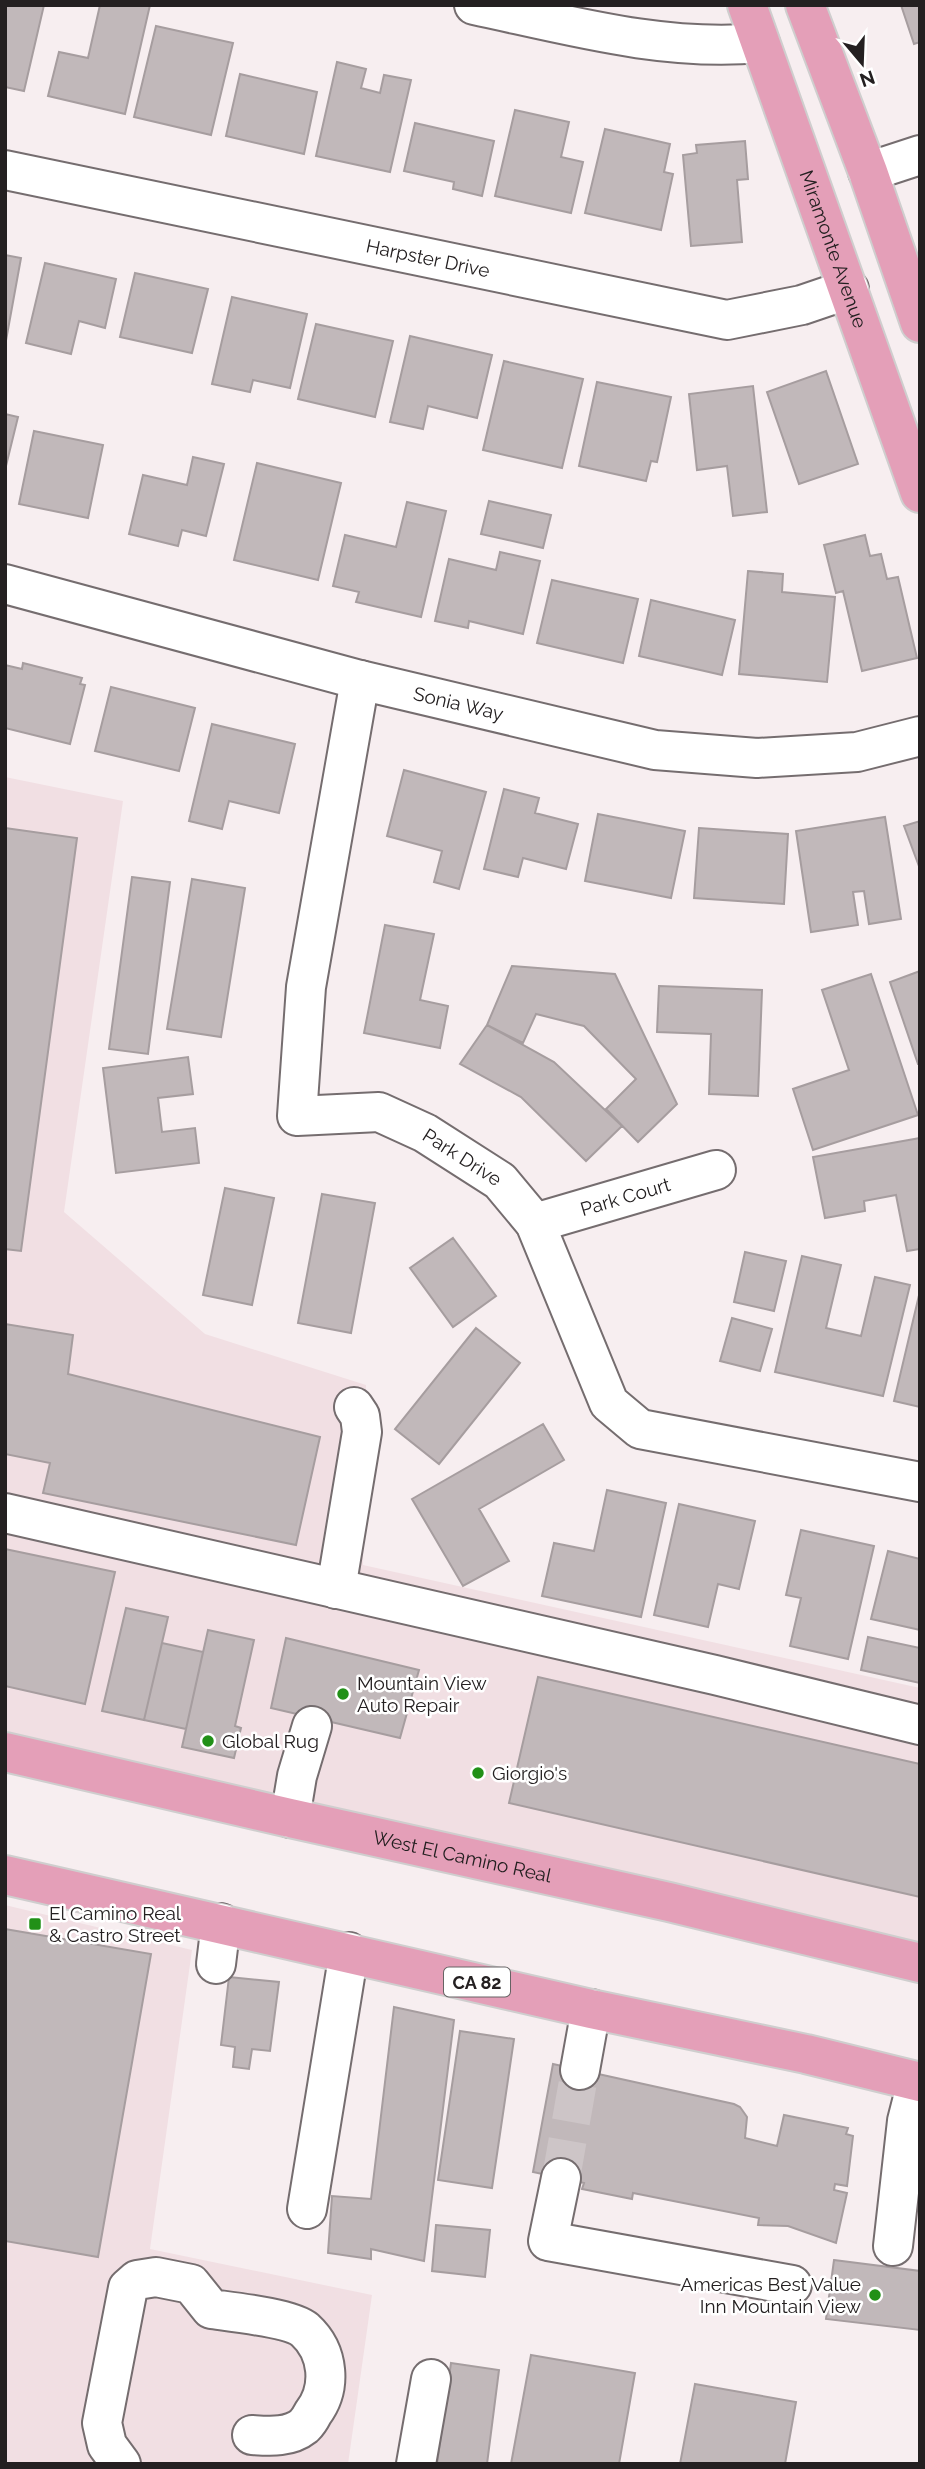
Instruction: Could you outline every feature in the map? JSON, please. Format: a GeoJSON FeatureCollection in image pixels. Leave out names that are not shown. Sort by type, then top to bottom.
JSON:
{"type":"FeatureCollection","features":[{"type":"Feature","properties":{"kind":"main road","name":"Miramonte Avenue"},"geometry":{"type":"LineString","coordinates":[[747,5],[920,493]]}},
{"type":"Feature","properties":{"kind":"main road"},"geometry":{"type":"LineString","coordinates":[[805,5],[868,172],[920,323]]}},
{"type":"Feature","properties":{"kind":"main road","name":"West El Camino Real"},"geometry":{"type":"LineString","coordinates":[[5,1752],[669,1902],[920,1963]]}},
{"type":"Feature","properties":{"kind":"main road","name":"CA 82"},"geometry":{"type":"LineString","coordinates":[[5,1875],[591,2009],[806,2054],[919,2082]]}},
{"type":"Feature","properties":{"kind":"street"},"geometry":{"type":"LineString","coordinates":[[474,5],[621,36],[723,46],[760,43]]}},
{"type":"Feature","properties":{"kind":"street"},"geometry":{"type":"LineString","coordinates":[[868,172],[920,155]]}},
{"type":"Feature","properties":{"kind":"street","name":"Harpster Drive"},"geometry":{"type":"LineString","coordinates":[[5,170],[727,320],[802,305],[849,289]]}},
{"type":"Feature","properties":{"kind":"street","name":"Sonia Way"},"geometry":{"type":"LineString","coordinates":[[5,583],[360,680],[655,750],[757,758],[857,752],[920,736]]}},
{"type":"Feature","properties":{"kind":"street","name":"Park Drive"},"geometry":{"type":"LineString","coordinates":[[360,680],[306,987],[297,1116],[379,1112],[425,1133],[500,1181],[535,1223],[609,1403],[640,1429],[920,1482]]}},
{"type":"Feature","properties":{"kind":"street","name":"Park Court"},"geometry":{"type":"LineString","coordinates":[[535,1223],[716,1170]]}},
{"type":"Feature","properties":{"kind":"street"},"geometry":{"type":"LineString","coordinates":[[336,1589],[362,1432],[360,1416],[354,1407]]}},
{"type":"Feature","properties":{"kind":"street"},"geometry":{"type":"LineString","coordinates":[[5,1513],[701,1672],[920,1725]]}},
{"type":"Feature","properties":{"kind":"street"},"geometry":{"type":"LineString","coordinates":[[290,1818],[297,1776],[312,1726]]}},
{"type":"Feature","properties":{"kind":"street"},"geometry":{"type":"LineString","coordinates":[[216,1964],[221,1923]]}},
{"type":"Feature","properties":{"kind":"street"},"geometry":{"type":"LineString","coordinates":[[307,2209],[349,1952]]}},
{"type":"Feature","properties":{"kind":"street"},"geometry":{"type":"LineString","coordinates":[[580,2070],[591,2009]]}},
{"type":"Feature","properties":{"kind":"street"},"geometry":{"type":"LineString","coordinates":[[893,2246],[907,2121],[919,2082]]}},
{"type":"Feature","properties":{"kind":"street"},"geometry":{"type":"LineString","coordinates":[[561,2178],[548,2241],[792,2285]]}},
{"type":"Feature","properties":{"kind":"street"},"geometry":{"type":"LineString","coordinates":[[121,2464],[107,2445],[102,2423],[128,2288],[137,2280],[156,2277],[191,2284],[211,2309],[276,2319],[305,2329],[321,2353],[327,2380],[321,2403],[304,2426],[279,2436],[251,2435]]}},
{"type":"Feature","properties":{"kind":"street"},"geometry":{"type":"LineString","coordinates":[[416,2464],[431,2379]]}},
{"type":"Feature","properties":{"kind":"shaded area"},"geometry":{"type":"Polygon","coordinates":[[[5,777],[123,801],[64,1212],[205,1334],[366,1385],[363,1565],[920,1688],[920,1962],[5,1752],[5,777]]]}},
{"type":"Feature","properties":{"kind":"shaded area"},"geometry":{"type":"Polygon","coordinates":[[[5,1905],[192,1950],[150,2249],[372,2295],[348,2464],[5,2464],[5,1905]]]}},
{"type":"Feature","properties":{"kind":"building"},"geometry":{"type":"Polygon","coordinates":[[[5,5],[44,5],[24,91],[5,87],[5,5]]]}},
{"type":"Feature","properties":{"kind":"building"},"geometry":{"type":"Polygon","coordinates":[[[100,5],[150,5],[125,114],[48,96],[59,52],[88,58],[100,5]]]}},
{"type":"Feature","properties":{"kind":"building"},"geometry":{"type":"Polygon","coordinates":[[[901,5],[920,5],[920,42],[914,44],[901,5]]]}},
{"type":"Feature","properties":{"kind":"building"},"geometry":{"type":"Polygon","coordinates":[[[156,26],[233,43],[211,135],[134,117],[156,26]]]}},
{"type":"Feature","properties":{"kind":"building"},"geometry":{"type":"Polygon","coordinates":[[[337,62],[366,69],[361,88],[380,93],[384,75],[411,80],[390,172],[316,156],[337,62]]]}},
{"type":"Feature","properties":{"kind":"building"},"geometry":{"type":"Polygon","coordinates":[[[240,74],[317,92],[304,154],[226,136],[240,74]]]}},
{"type":"Feature","properties":{"kind":"building"},"geometry":{"type":"Polygon","coordinates":[[[515,110],[569,122],[561,157],[583,162],[571,213],[495,196],[515,110]]]}},
{"type":"Feature","properties":{"kind":"building"},"geometry":{"type":"Polygon","coordinates":[[[415,123],[494,141],[482,196],[453,189],[454,182],[404,171],[415,123]]]}},
{"type":"Feature","properties":{"kind":"building"},"geometry":{"type":"Polygon","coordinates":[[[605,129],[670,144],[664,172],[673,174],[661,230],[585,213],[605,129]]]}},
{"type":"Feature","properties":{"kind":"building"},"geometry":{"type":"Polygon","coordinates":[[[745,141],[748,179],[737,180],[742,242],[691,246],[683,155],[697,153],[696,145],[745,141]]]}},
{"type":"Feature","properties":{"kind":"building"},"geometry":{"type":"Polygon","coordinates":[[[5,255],[21,258],[5,346],[5,255]]]}},
{"type":"Feature","properties":{"kind":"building"},"geometry":{"type":"Polygon","coordinates":[[[45,263],[116,279],[105,328],[79,321],[71,354],[26,343],[45,263]]]}},
{"type":"Feature","properties":{"kind":"building"},"geometry":{"type":"Polygon","coordinates":[[[135,273],[208,289],[192,353],[120,337],[135,273]]]}},
{"type":"Feature","properties":{"kind":"building"},"geometry":{"type":"Polygon","coordinates":[[[232,297],[307,314],[290,388],[253,380],[250,392],[212,384],[232,297]]]}},
{"type":"Feature","properties":{"kind":"building"},"geometry":{"type":"Polygon","coordinates":[[[316,324],[393,341],[375,417],[298,399],[316,324]]]}},
{"type":"Feature","properties":{"kind":"building"},"geometry":{"type":"Polygon","coordinates":[[[410,336],[492,355],[477,418],[428,406],[423,429],[390,422],[410,336]]]}},
{"type":"Feature","properties":{"kind":"building"},"geometry":{"type":"Polygon","coordinates":[[[504,361],[583,379],[562,468],[483,450],[504,361]]]}},
{"type":"Feature","properties":{"kind":"building"},"geometry":{"type":"Polygon","coordinates":[[[826,371],[858,464],[799,484],[767,392],[826,371]]]}},
{"type":"Feature","properties":{"kind":"building"},"geometry":{"type":"Polygon","coordinates":[[[597,382],[671,397],[657,462],[651,461],[646,481],[579,466],[597,382]]]}},
{"type":"Feature","properties":{"kind":"building"},"geometry":{"type":"Polygon","coordinates":[[[753,386],[767,512],[733,516],[727,466],[697,470],[689,394],[753,386]]]}},
{"type":"Feature","properties":{"kind":"building"},"geometry":{"type":"Polygon","coordinates":[[[5,414],[18,417],[5,470],[5,414]]]}},
{"type":"Feature","properties":{"kind":"building"},"geometry":{"type":"Polygon","coordinates":[[[34,431],[103,445],[88,518],[19,504],[34,431]]]}},
{"type":"Feature","properties":{"kind":"building"},"geometry":{"type":"Polygon","coordinates":[[[193,457],[224,464],[206,536],[182,530],[178,546],[129,534],[143,475],[187,485],[193,457]]]}},
{"type":"Feature","properties":{"kind":"building"},"geometry":{"type":"Polygon","coordinates":[[[257,463],[341,483],[318,580],[234,560],[257,463]]]}},
{"type":"Feature","properties":{"kind":"building"},"geometry":{"type":"Polygon","coordinates":[[[489,501],[551,515],[543,548],[481,534],[489,501]]]}},
{"type":"Feature","properties":{"kind":"building"},"geometry":{"type":"Polygon","coordinates":[[[407,502],[446,511],[421,617],[356,602],[359,592],[333,586],[345,535],[396,547],[407,502]]]}},
{"type":"Feature","properties":{"kind":"building"},"geometry":{"type":"Polygon","coordinates":[[[865,535],[870,556],[881,554],[887,579],[898,577],[917,658],[862,671],[843,591],[836,593],[824,545],[865,535]]]}},
{"type":"Feature","properties":{"kind":"building"},"geometry":{"type":"Polygon","coordinates":[[[500,552],[540,561],[523,634],[469,621],[468,628],[435,621],[449,559],[496,570],[500,552]]]}},
{"type":"Feature","properties":{"kind":"building"},"geometry":{"type":"Polygon","coordinates":[[[748,571],[783,574],[782,592],[835,597],[827,682],[739,674],[748,571]]]}},
{"type":"Feature","properties":{"kind":"building"},"geometry":{"type":"Polygon","coordinates":[[[552,580],[638,599],[623,663],[537,643],[552,580]]]}},
{"type":"Feature","properties":{"kind":"building"},"geometry":{"type":"Polygon","coordinates":[[[651,600],[735,620],[722,675],[639,656],[651,600]]]}},
{"type":"Feature","properties":{"kind":"building"},"geometry":{"type":"Polygon","coordinates":[[[23,663],[82,678],[80,684],[85,685],[70,744],[5,728],[5,665],[22,669],[23,663]]]}},
{"type":"Feature","properties":{"kind":"building"},"geometry":{"type":"Polygon","coordinates":[[[111,687],[195,708],[179,771],[95,751],[111,687]]]}},
{"type":"Feature","properties":{"kind":"building"},"geometry":{"type":"Polygon","coordinates":[[[212,724],[295,744],[279,813],[229,801],[222,829],[189,821],[212,724]]]}},
{"type":"Feature","properties":{"kind":"building"},"geometry":{"type":"Polygon","coordinates":[[[404,770],[486,792],[459,889],[434,882],[442,851],[387,836],[404,770]]]}},
{"type":"Feature","properties":{"kind":"building"},"geometry":{"type":"Polygon","coordinates":[[[504,789],[539,798],[535,813],[578,824],[566,869],[523,858],[518,877],[484,869],[504,789]]]}},
{"type":"Feature","properties":{"kind":"building"},"geometry":{"type":"Polygon","coordinates":[[[598,814],[685,831],[671,898],[585,881],[598,814]]]}},
{"type":"Feature","properties":{"kind":"building"},"geometry":{"type":"Polygon","coordinates":[[[885,817],[901,919],[869,924],[864,891],[853,892],[858,925],[811,932],[796,831],[885,817]]]}},
{"type":"Feature","properties":{"kind":"building"},"geometry":{"type":"Polygon","coordinates":[[[920,821],[920,869],[904,826],[920,821]]]}},
{"type":"Feature","properties":{"kind":"building"},"geometry":{"type":"Polygon","coordinates":[[[5,828],[77,838],[21,1251],[5,1249],[5,828]]]}},
{"type":"Feature","properties":{"kind":"building"},"geometry":{"type":"Polygon","coordinates":[[[699,828],[788,834],[784,904],[694,898],[699,828]]]}},
{"type":"Feature","properties":{"kind":"building"},"geometry":{"type":"Polygon","coordinates":[[[132,877],[170,882],[148,1054],[109,1049],[132,877]]]}},
{"type":"Feature","properties":{"kind":"building"},"geometry":{"type":"Polygon","coordinates":[[[192,879],[245,888],[221,1037],[167,1029],[192,879]]]}},
{"type":"Feature","properties":{"kind":"building"},"geometry":{"type":"Polygon","coordinates":[[[385,925],[434,934],[420,1000],[448,1006],[440,1048],[364,1033],[385,925]]]}},
{"type":"Feature","properties":{"kind":"building"},"geometry":{"type":"Polygon","coordinates":[[[512,966],[615,974],[677,1104],[638,1142],[606,1109],[636,1079],[584,1026],[536,1014],[523,1043],[487,1025],[512,966]]]}},
{"type":"Feature","properties":{"kind":"building"},"geometry":{"type":"Polygon","coordinates":[[[920,971],[920,1064],[918,1064],[890,982],[920,971]]]}},
{"type":"Feature","properties":{"kind":"building"},"geometry":{"type":"Polygon","coordinates":[[[871,974],[918,1115],[813,1150],[793,1089],[849,1070],[822,990],[871,974]]]}},
{"type":"Feature","properties":{"kind":"building"},"geometry":{"type":"Polygon","coordinates":[[[659,986],[762,990],[758,1096],[709,1094],[711,1034],[657,1032],[659,986]]]}},
{"type":"Feature","properties":{"kind":"building"},"geometry":{"type":"Polygon","coordinates":[[[487,1025],[554,1062],[622,1126],[586,1161],[521,1097],[460,1064],[487,1025]]]}},
{"type":"Feature","properties":{"kind":"building"},"geometry":{"type":"Polygon","coordinates":[[[188,1057],[193,1094],[158,1098],[162,1132],[195,1128],[199,1163],[116,1173],[103,1068],[188,1057]]]}},
{"type":"Feature","properties":{"kind":"building"},"geometry":{"type":"Polygon","coordinates":[[[920,1138],[920,1249],[907,1251],[896,1195],[864,1201],[865,1211],[825,1218],[813,1157],[920,1138]]]}},
{"type":"Feature","properties":{"kind":"building"},"geometry":{"type":"Polygon","coordinates":[[[225,1188],[274,1198],[252,1305],[203,1295],[225,1188]]]}},
{"type":"Feature","properties":{"kind":"building"},"geometry":{"type":"Polygon","coordinates":[[[322,1194],[375,1203],[351,1333],[298,1323],[322,1194]]]}},
{"type":"Feature","properties":{"kind":"building"},"geometry":{"type":"Polygon","coordinates":[[[453,1238],[496,1296],[453,1327],[410,1268],[453,1238]]]}},
{"type":"Feature","properties":{"kind":"building"},"geometry":{"type":"Polygon","coordinates":[[[745,1252],[786,1261],[774,1311],[734,1302],[745,1252]]]}},
{"type":"Feature","properties":{"kind":"building"},"geometry":{"type":"Polygon","coordinates":[[[802,1256],[841,1265],[826,1328],[861,1336],[875,1277],[910,1285],[883,1396],[775,1372],[802,1256]]]}},
{"type":"Feature","properties":{"kind":"building"},"geometry":{"type":"Polygon","coordinates":[[[920,1291],[920,1407],[894,1401],[920,1291]]]}},
{"type":"Feature","properties":{"kind":"building"},"geometry":{"type":"Polygon","coordinates":[[[732,1318],[772,1329],[760,1371],[720,1361],[732,1318]]]}},
{"type":"Feature","properties":{"kind":"building"},"geometry":{"type":"Polygon","coordinates":[[[5,1324],[73,1335],[68,1374],[320,1437],[296,1545],[43,1493],[50,1463],[5,1454],[5,1324]]]}},
{"type":"Feature","properties":{"kind":"building"},"geometry":{"type":"Polygon","coordinates":[[[476,1328],[520,1363],[439,1464],[395,1429],[476,1328]]]}},
{"type":"Feature","properties":{"kind":"building"},"geometry":{"type":"Polygon","coordinates":[[[543,1424],[564,1460],[479,1509],[509,1561],[463,1586],[412,1499],[543,1424]]]}},
{"type":"Feature","properties":{"kind":"building"},"geometry":{"type":"Polygon","coordinates":[[[607,1490],[666,1503],[641,1617],[542,1596],[554,1543],[594,1551],[607,1490]]]}},
{"type":"Feature","properties":{"kind":"building"},"geometry":{"type":"Polygon","coordinates":[[[679,1504],[755,1521],[739,1589],[718,1584],[708,1627],[654,1615],[679,1504]]]}},
{"type":"Feature","properties":{"kind":"building"},"geometry":{"type":"Polygon","coordinates":[[[801,1530],[874,1546],[848,1659],[790,1646],[801,1598],[786,1595],[801,1530]]]}},
{"type":"Feature","properties":{"kind":"building"},"geometry":{"type":"Polygon","coordinates":[[[5,1549],[115,1572],[85,1704],[5,1686],[5,1549]]]}},
{"type":"Feature","properties":{"kind":"building"},"geometry":{"type":"Polygon","coordinates":[[[888,1551],[920,1559],[920,1630],[871,1619],[888,1551]]]}},
{"type":"Feature","properties":{"kind":"building"},"geometry":{"type":"Polygon","coordinates":[[[126,1608],[168,1617],[144,1720],[102,1711],[126,1608]]]}},
{"type":"Feature","properties":{"kind":"building"},"geometry":{"type":"Polygon","coordinates":[[[208,1630],[254,1640],[235,1726],[241,1728],[234,1758],[182,1747],[208,1630]]]}},
{"type":"Feature","properties":{"kind":"building"},"geometry":{"type":"Polygon","coordinates":[[[868,1637],[920,1648],[920,1683],[861,1670],[868,1637]]]}},
{"type":"Feature","properties":{"kind":"building","name":"Mountain View Auto Repair"},"geometry":{"type":"Polygon","coordinates":[[[286,1638],[419,1670],[400,1738],[271,1708],[286,1638]]]}},
{"type":"Feature","properties":{"kind":"building"},"geometry":{"type":"Polygon","coordinates":[[[162,1643],[203,1652],[186,1729],[144,1720],[162,1643]]]}},
{"type":"Feature","properties":{"kind":"building"},"geometry":{"type":"Polygon","coordinates":[[[538,1677],[920,1764],[920,1897],[509,1803],[538,1677]]]}},
{"type":"Feature","properties":{"kind":"building"},"geometry":{"type":"Polygon","coordinates":[[[5,1929],[151,1954],[98,2257],[5,2241],[5,1929]]]}},
{"type":"Feature","properties":{"kind":"building"},"geometry":{"type":"Polygon","coordinates":[[[229,1977],[279,1982],[270,2051],[252,2049],[249,2069],[233,2067],[235,2047],[221,2045],[229,1977]]]}},
{"type":"Feature","properties":{"kind":"building"},"geometry":{"type":"Polygon","coordinates":[[[394,2007],[454,2020],[424,2261],[371,2249],[371,2259],[328,2253],[332,2196],[371,2199],[394,2007]]]}},
{"type":"Feature","properties":{"kind":"building"},"geometry":{"type":"Polygon","coordinates":[[[460,2031],[514,2039],[492,2188],[438,2180],[460,2031]]]}},
{"type":"Feature","properties":{"kind":"building"},"geometry":{"type":"Polygon","coordinates":[[[553,2064],[734,2104],[740,2107],[747,2117],[745,2138],[777,2146],[784,2115],[848,2128],[846,2134],[853,2136],[847,2186],[835,2184],[834,2190],[847,2193],[836,2243],[788,2226],[758,2225],[759,2218],[633,2193],[632,2199],[582,2189],[584,2183],[533,2172],[553,2064]]]}},
{"type":"Feature","properties":{"kind":"building"},"geometry":{"type":"Polygon","coordinates":[[[436,2225],[490,2230],[485,2277],[432,2271],[436,2225]]]}},
{"type":"Feature","properties":{"kind":"building","name":"Americas Best Value Inn Mountain View"},"geometry":{"type":"Polygon","coordinates":[[[834,2260],[920,2271],[920,2330],[826,2319],[834,2260]]]}},
{"type":"Feature","properties":{"kind":"building"},"geometry":{"type":"Polygon","coordinates":[[[531,2355],[635,2373],[619,2464],[511,2464],[531,2355]]]}},
{"type":"Feature","properties":{"kind":"building"},"geometry":{"type":"Polygon","coordinates":[[[451,2363],[499,2370],[487,2464],[437,2464],[451,2363]]]}},
{"type":"Feature","properties":{"kind":"building"},"geometry":{"type":"Polygon","coordinates":[[[695,2384],[796,2402],[785,2464],[680,2464],[695,2384]]]}},
{"type":"Feature","properties":{"kind":"tunnel"},"geometry":{"type":"LineString","coordinates":[[561,2178],[580,2070]]}},
{"type":"Feature","properties":{"kind":"place","name":"Mountain View Auto Repair"},"geometry":{"type":"Point","coordinates":[343,1694]}},
{"type":"Feature","properties":{"kind":"place","name":"Global Rug"},"geometry":{"type":"Point","coordinates":[208,1741]}},
{"type":"Feature","properties":{"kind":"place","name":"Giorgio's"},"geometry":{"type":"Point","coordinates":[478,1773]}},
{"type":"Feature","properties":{"kind":"place","name":"El Camino Real & Castro Street"},"geometry":{"type":"Point","coordinates":[35,1924]}},
{"type":"Feature","properties":{"kind":"place","name":"Americas Best Value Inn Mountain View"},"geometry":{"type":"Point","coordinates":[875,2295]}}]}
